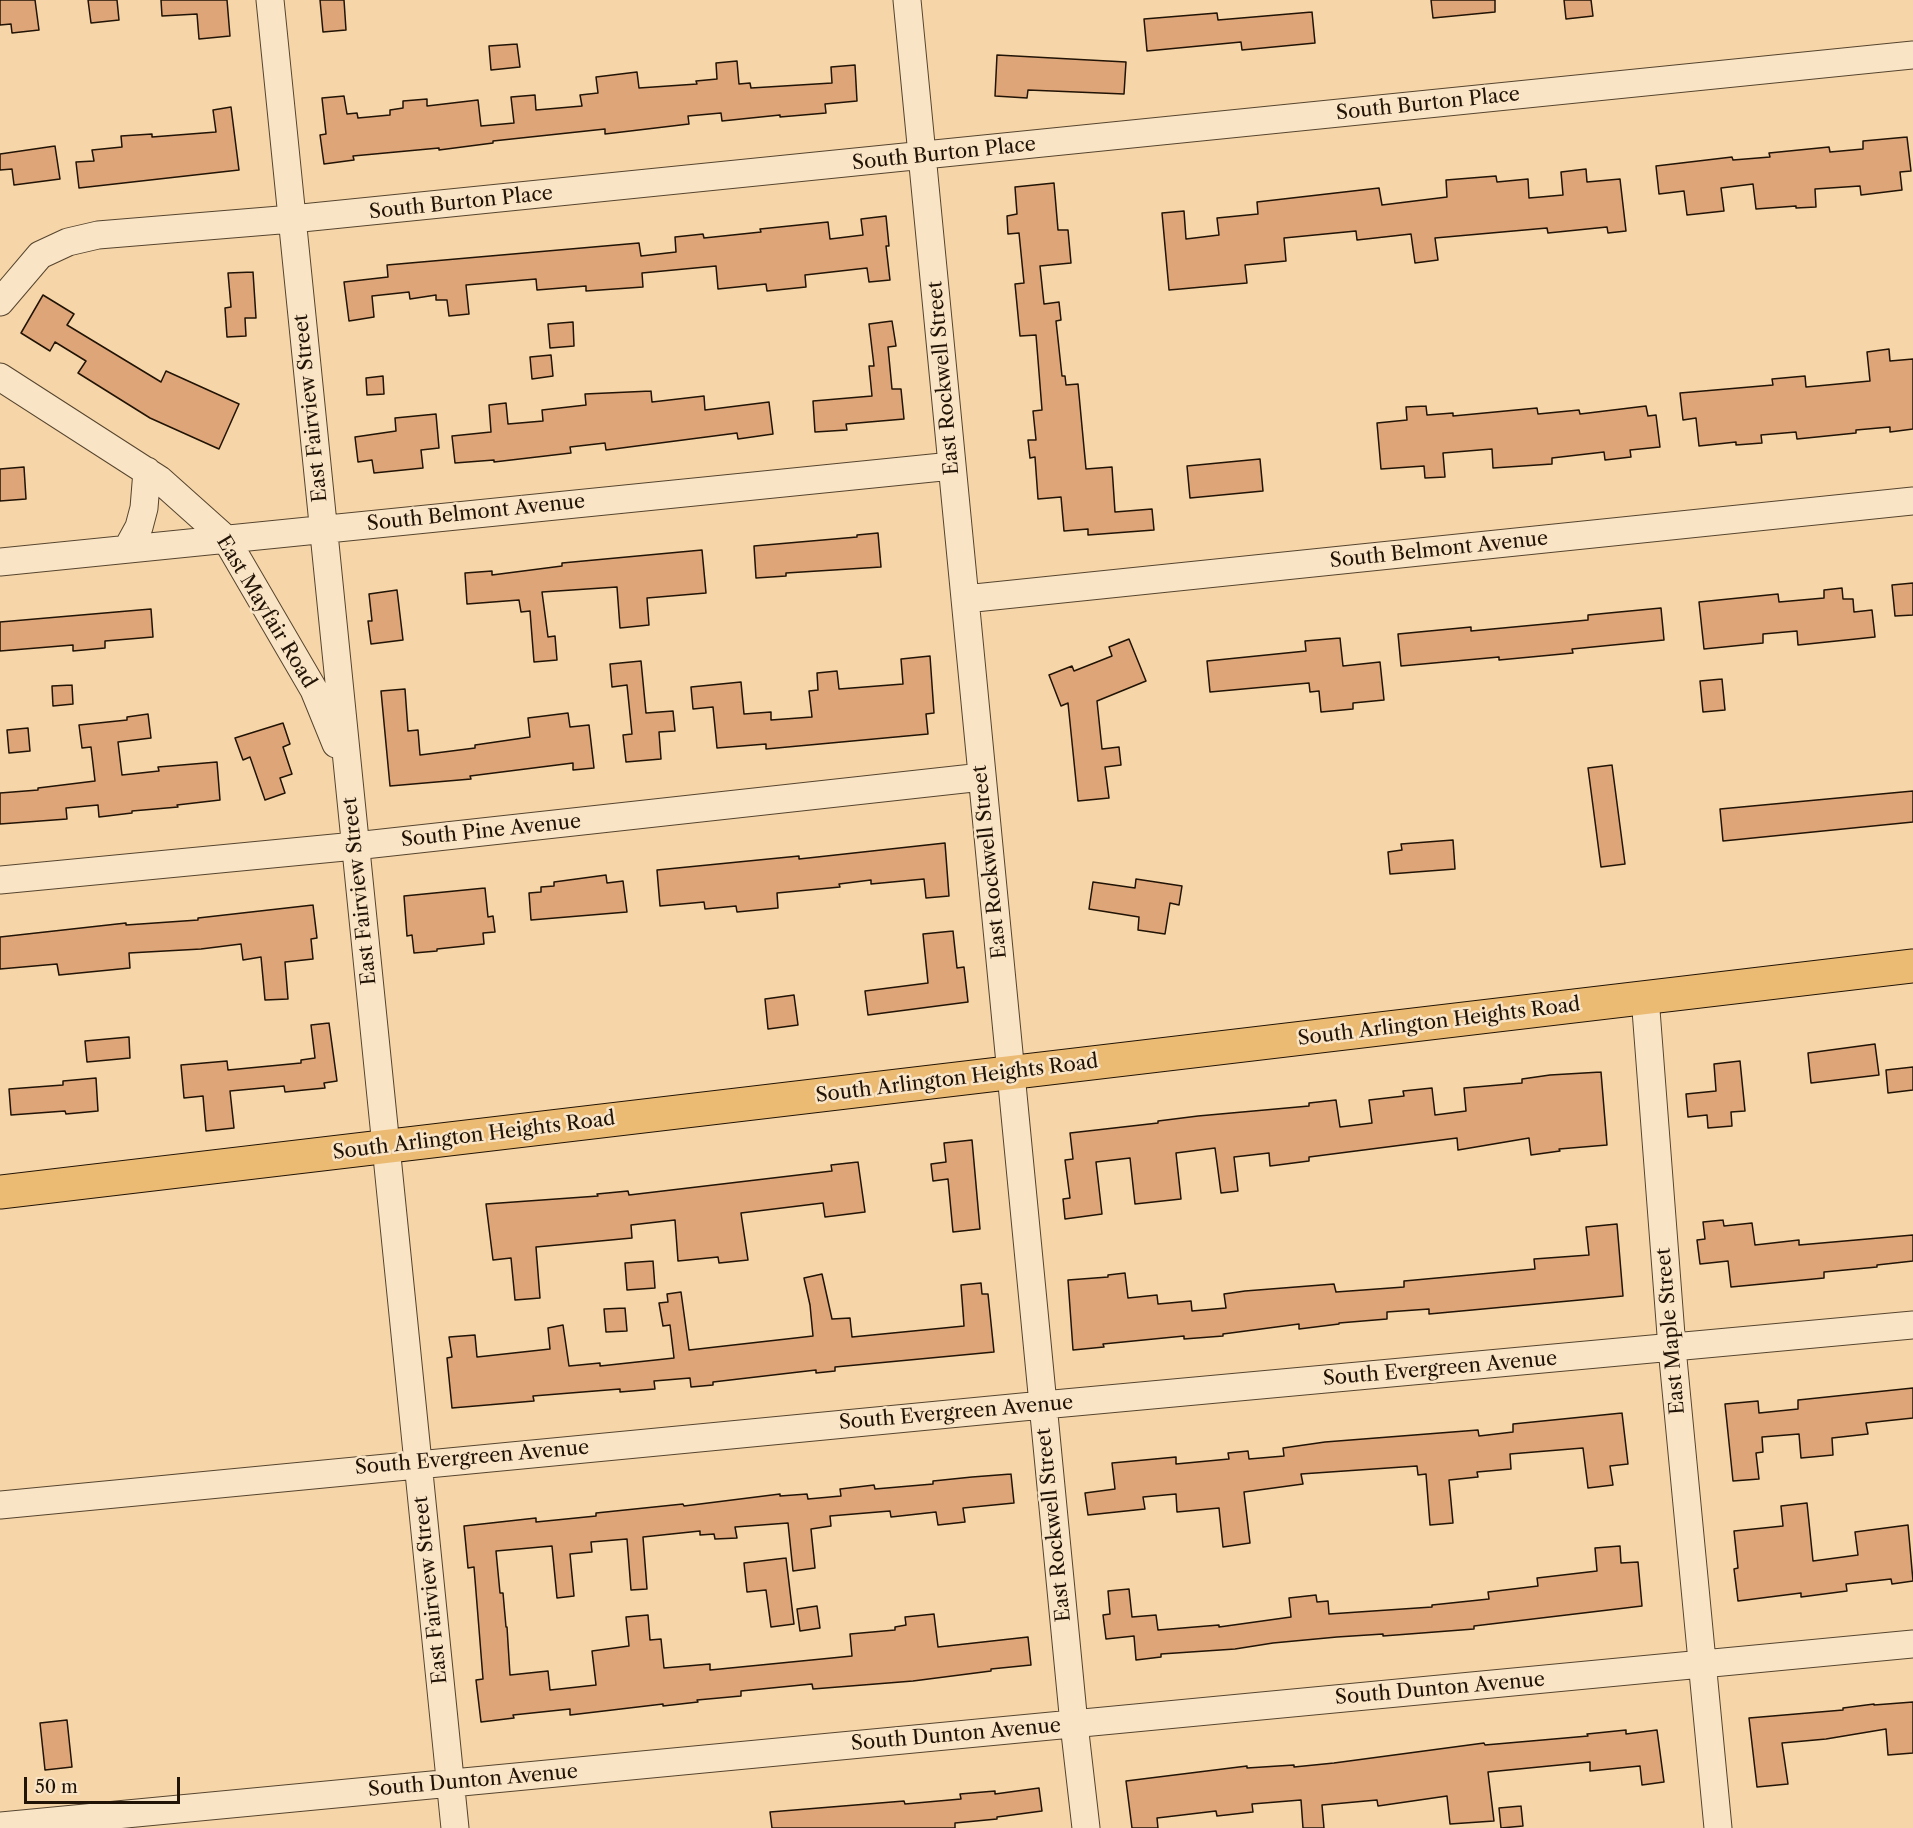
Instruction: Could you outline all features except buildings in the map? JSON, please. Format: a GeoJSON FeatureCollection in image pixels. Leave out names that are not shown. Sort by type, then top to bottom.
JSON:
{"type":"FeatureCollection","features":[{"type":"Feature","properties":{"kind":"main road","name":"South Arlington Heights Road"},"geometry":{"type":"LineString","coordinates":[[0,1192],[1913,966]]}},
{"type":"Feature","properties":{"kind":"street","name":"East Fairview Street"},"geometry":{"type":"LineString","coordinates":[[270,0],[455,1828]]}},
{"type":"Feature","properties":{"kind":"street","name":"East Rockwell Street"},"geometry":{"type":"LineString","coordinates":[[907,0],[1074,1724],[1086,1828]]}},
{"type":"Feature","properties":{"kind":"street","name":"South Burton Place"},"geometry":{"type":"LineString","coordinates":[[0,302],[40,255],[68,242],[98,235],[292,219],[922,157],[1913,55]]}},
{"type":"Feature","properties":{"kind":"street","name":"East Mayfair Road"},"geometry":{"type":"LineString","coordinates":[[0,377],[160,480],[226,539],[315,690],[348,774]]}},
{"type":"Feature","properties":{"kind":"street","name":"South Belmont Avenue"},"geometry":{"type":"LineString","coordinates":[[0,562],[952,466]]}},
{"type":"Feature","properties":{"kind":"street"},"geometry":{"type":"LineString","coordinates":[[127,549],[140,527],[147,471]]}},
{"type":"Feature","properties":{"kind":"street","name":"South Belmont Avenue"},"geometry":{"type":"LineString","coordinates":[[965,599],[1913,501]]}},
{"type":"Feature","properties":{"kind":"street","name":"South Pine Avenue"},"geometry":{"type":"LineString","coordinates":[[0,880],[355,846],[982,777]]}},
{"type":"Feature","properties":{"kind":"street","name":"East Maple Street"},"geometry":{"type":"LineString","coordinates":[[1645,997],[1671,1348],[1718,1828]]}},
{"type":"Feature","properties":{"kind":"street","name":"South Evergreen Avenue"},"geometry":{"type":"LineString","coordinates":[[0,1505],[418,1463],[1913,1325]]}},
{"type":"Feature","properties":{"kind":"street","name":"South Dunton Avenue"},"geometry":{"type":"LineString","coordinates":[[0,1826],[1913,1644]]}}]}
